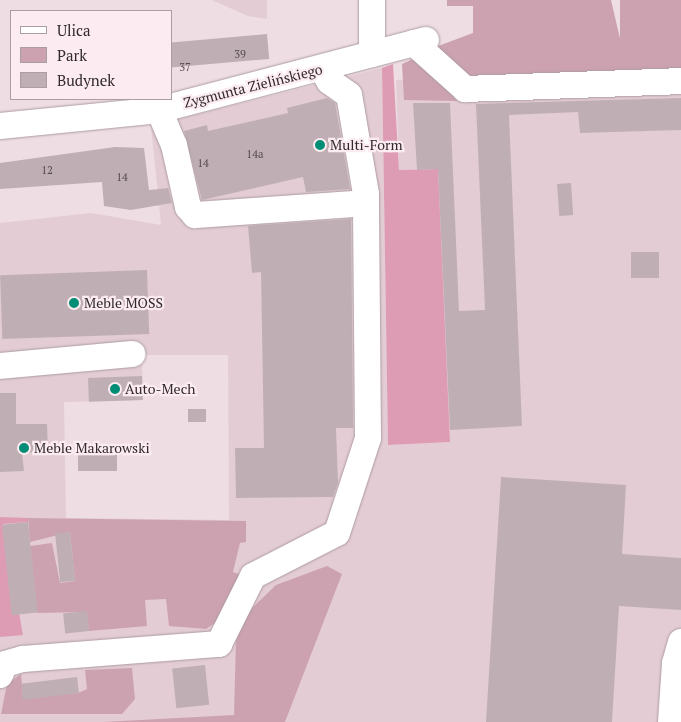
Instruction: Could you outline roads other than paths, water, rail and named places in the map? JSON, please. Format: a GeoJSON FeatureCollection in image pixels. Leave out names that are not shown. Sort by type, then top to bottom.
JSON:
{"type":"FeatureCollection","features":[{"type":"Feature","properties":{"kind":"street"},"geometry":{"type":"LineString","coordinates":[[372,0],[372,54]]}},
{"type":"Feature","properties":{"kind":"street","name":"Zygmunta Zielińskiego"},"geometry":{"type":"LineString","coordinates":[[0,126],[159,110],[420,41],[465,89],[681,81]]}},
{"type":"Feature","properties":{"kind":"street"},"geometry":{"type":"LineString","coordinates":[[0,675],[5,664],[23,659],[219,644],[253,576],[337,533],[368,438],[366,203],[349,95],[329,81],[322,68]]}},
{"type":"Feature","properties":{"kind":"street"},"geometry":{"type":"LineString","coordinates":[[159,110],[174,145],[188,207],[196,215],[366,203]]}},
{"type":"Feature","properties":{"kind":"street"},"geometry":{"type":"LineString","coordinates":[[0,366],[132,354]]}},
{"type":"Feature","properties":{"kind":"street"},"geometry":{"type":"LineString","coordinates":[[671,722],[674,663],[681,642]]}},
{"type":"Feature","properties":{"kind":"place","name":"Multi-Form"},"geometry":{"type":"Point","coordinates":[320,145]}},
{"type":"Feature","properties":{"kind":"place","name":"Meble MOSS"},"geometry":{"type":"Point","coordinates":[74,303]}},
{"type":"Feature","properties":{"kind":"place","name":"Auto-Mech"},"geometry":{"type":"Point","coordinates":[115,389]}},
{"type":"Feature","properties":{"kind":"place","name":"Meble Makarowski"},"geometry":{"type":"Point","coordinates":[24,448]}}]}
